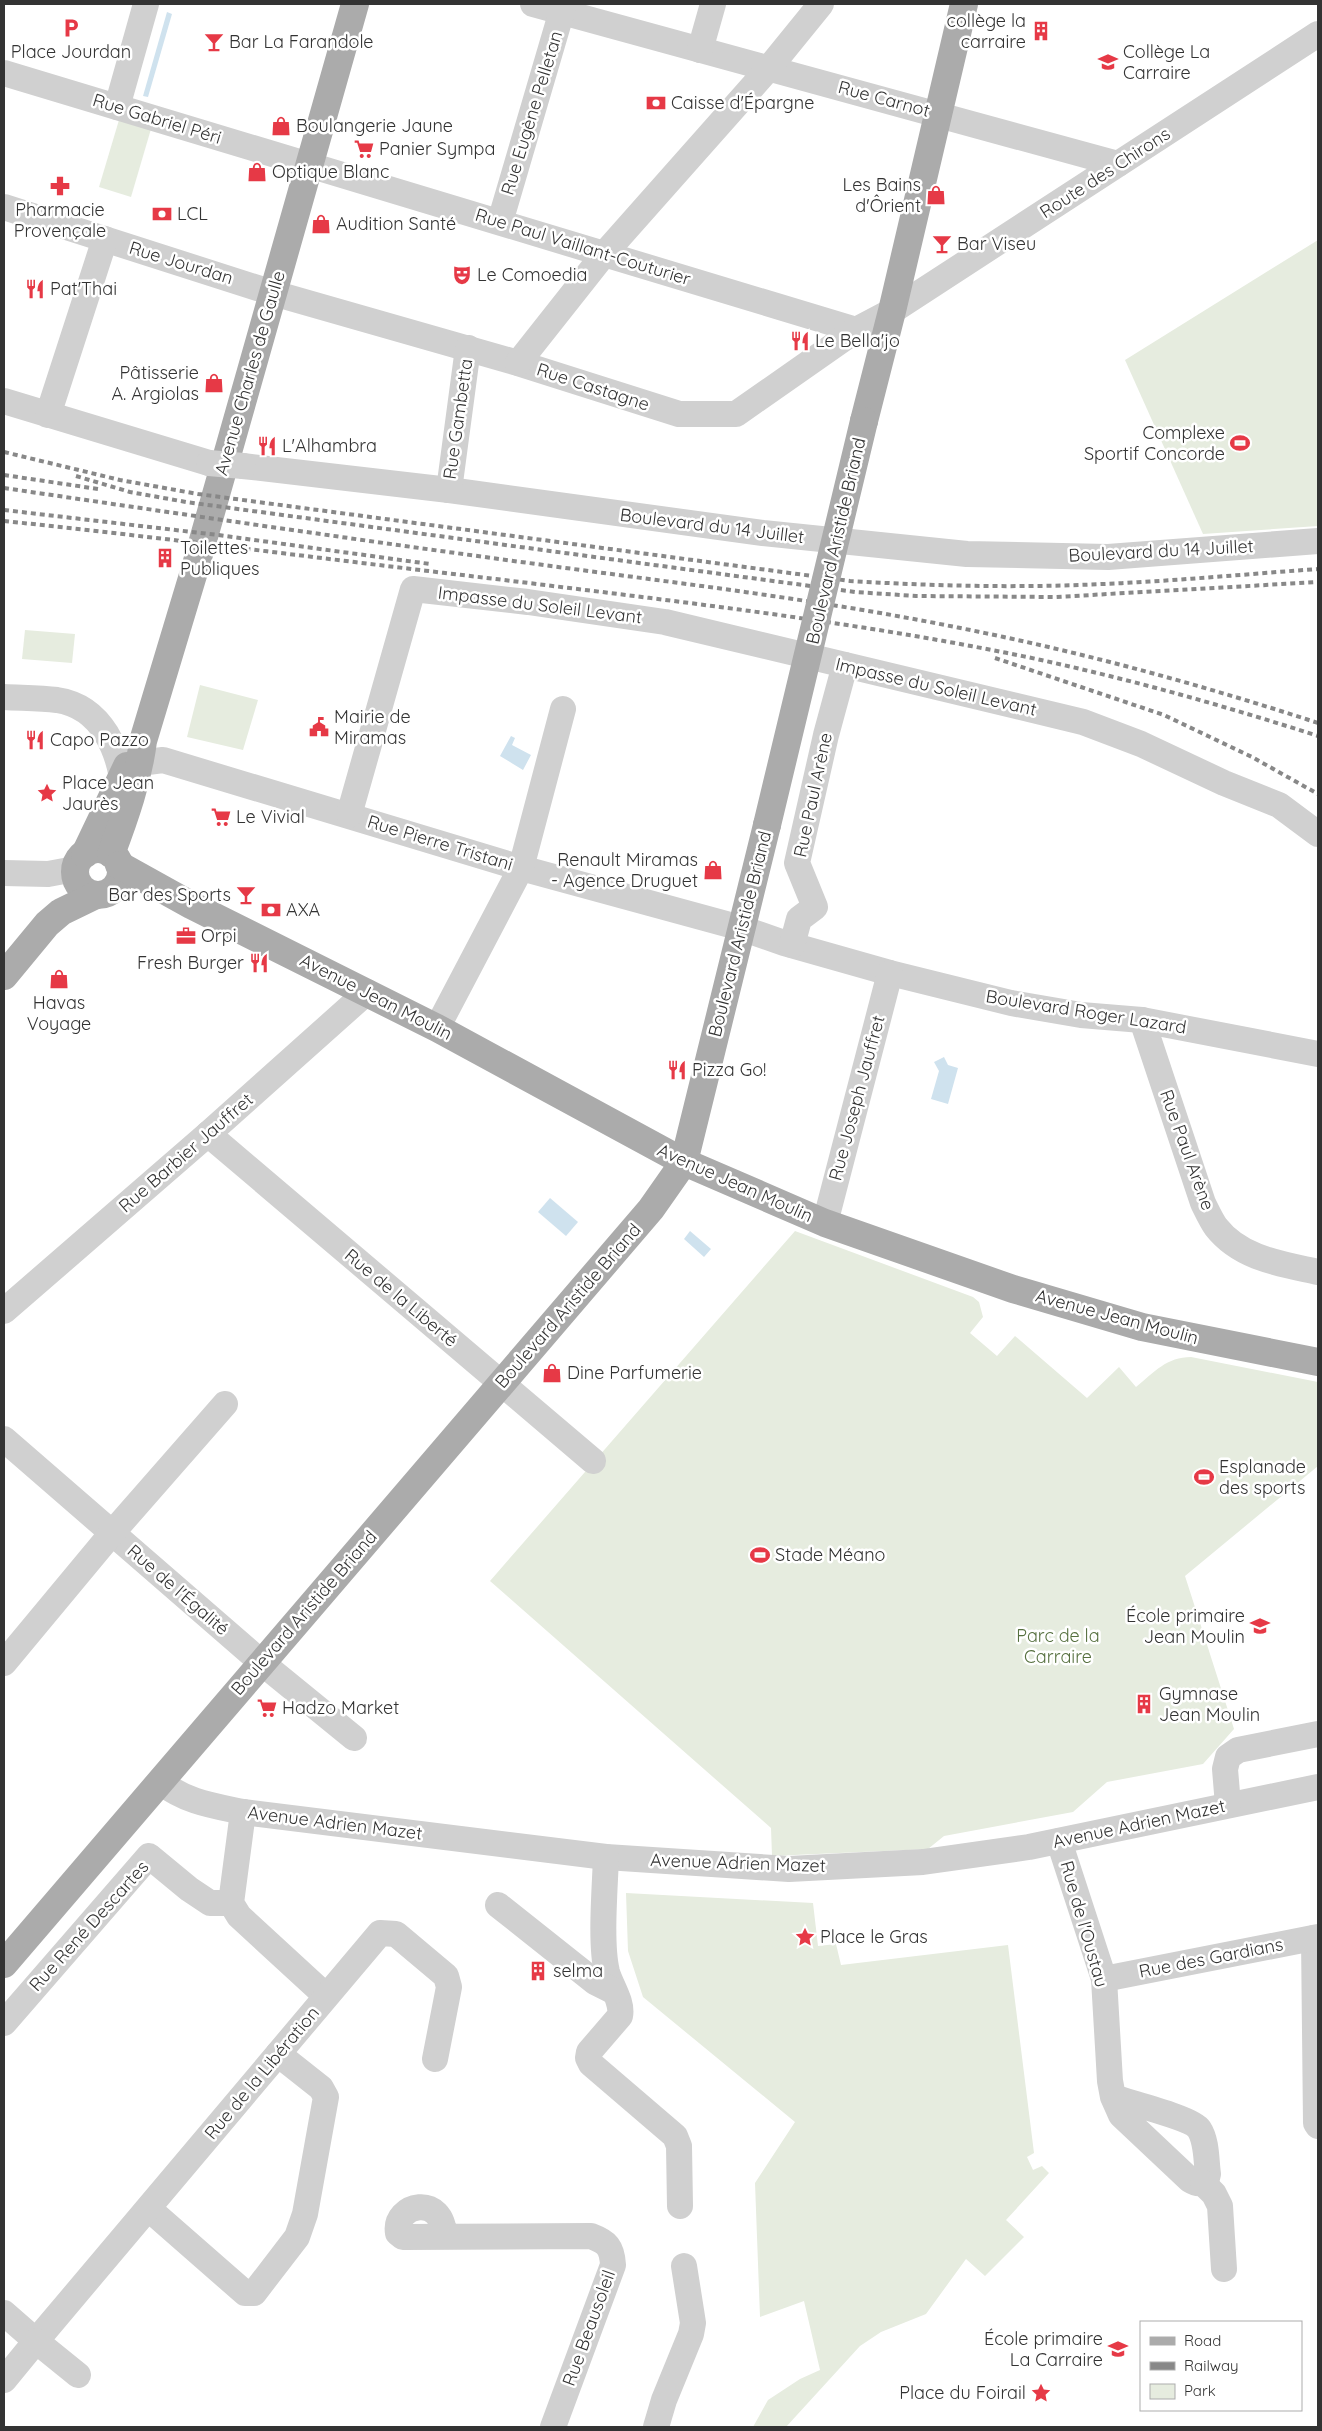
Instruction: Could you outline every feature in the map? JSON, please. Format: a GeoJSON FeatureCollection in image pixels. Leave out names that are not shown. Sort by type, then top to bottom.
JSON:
{"type":"FeatureCollection","features":[{"type":"Feature","properties":{"kind":"main road","name":"Avenue Charles de Gaulle"},"geometry":{"type":"LineString","coordinates":[[135,759],[273,292],[355,4]]}},
{"type":"Feature","properties":{"kind":"main road","name":"Boulevard Aristide Briand"},"geometry":{"type":"LineString","coordinates":[[4,1964],[651,1209],[684,1162],[892,311],[964,4]]}},
{"type":"Feature","properties":{"kind":"main road"},"geometry":{"type":"LineString","coordinates":[[4,976],[47,924],[61,912],[96,872],[126,812],[135,759]]}},
{"type":"Feature","properties":{"kind":"main road"},"geometry":{"type":"LineString","coordinates":[[96,872],[135,759]]}},
{"type":"Feature","properties":{"kind":"main road","name":"Avenue Jean Moulin"},"geometry":{"type":"LineString","coordinates":[[96,872],[190,905],[437,1028],[684,1162],[825,1223],[1013,1289],[1142,1327],[1318,1362]]}},
{"type":"Feature","properties":{"kind":"street"},"geometry":{"type":"LineString","coordinates":[[117,107],[146,4]]}},
{"type":"Feature","properties":{"kind":"street","name":"Rue Carnot"},"geometry":{"type":"LineString","coordinates":[[533,4],[563,8],[700,50],[1118,164]]}},
{"type":"Feature","properties":{"kind":"street"},"geometry":{"type":"LineString","coordinates":[[700,50],[713,4]]}},
{"type":"Feature","properties":{"kind":"street"},"geometry":{"type":"LineString","coordinates":[[518,363],[605,253],[769,68],[821,4]]}},
{"type":"Feature","properties":{"kind":"street","name":"Rue Eugène Pelletan"},"geometry":{"type":"LineString","coordinates":[[500,222],[563,8]]}},
{"type":"Feature","properties":{"kind":"street","name":"Route des Chirons"},"geometry":{"type":"LineString","coordinates":[[892,311],[1318,34]]}},
{"type":"Feature","properties":{"kind":"street","name":"Rue Gabriel Péri"},"geometry":{"type":"LineString","coordinates":[[4,73],[310,164]]}},
{"type":"Feature","properties":{"kind":"street","name":"Rue Paul Vaillant-Couturier"},"geometry":{"type":"LineString","coordinates":[[310,164],[856,330]]}},
{"type":"Feature","properties":{"kind":"street","name":"Rue Jourdan"},"geometry":{"type":"LineString","coordinates":[[4,207],[273,292]]}},
{"type":"Feature","properties":{"kind":"street"},"geometry":{"type":"LineString","coordinates":[[48,415],[105,239]]}},
{"type":"Feature","properties":{"kind":"street","name":"Rue Castagne"},"geometry":{"type":"LineString","coordinates":[[273,292],[518,363],[679,414],[736,414],[856,330],[892,311]]}},
{"type":"Feature","properties":{"kind":"street","name":"Rue Gambetta"},"geometry":{"type":"LineString","coordinates":[[449,490],[468,348]]}},
{"type":"Feature","properties":{"kind":"street","name":"Boulevard du 14 Juillet"},"geometry":{"type":"LineString","coordinates":[[4,402],[204,462],[449,490],[763,534],[967,554],[1108,557],[1318,541]]}},
{"type":"Feature","properties":{"kind":"street","name":"Impasse du Soleil Levant"},"geometry":{"type":"LineString","coordinates":[[349,814],[413,589],[528,602],[665,622],[1083,722],[1140,744],[1224,783],[1280,805],[1318,834]]}},
{"type":"Feature","properties":{"kind":"street","name":"Rue Paul Arène"},"geometry":{"type":"LineString","coordinates":[[792,945],[799,919],[814,907],[797,863],[844,665]]}},
{"type":"Feature","properties":{"kind":"street"},"geometry":{"type":"LineString","coordinates":[[4,697],[58,700],[69,703],[88,713],[113,742],[135,759]]}},
{"type":"Feature","properties":{"kind":"street"},"geometry":{"type":"LineString","coordinates":[[437,1028],[520,868],[563,709]]}},
{"type":"Feature","properties":{"kind":"street","name":"Rue Pierre Tristani"},"geometry":{"type":"LineString","coordinates":[[135,759],[163,760],[349,814],[520,868],[741,928]]}},
{"type":"Feature","properties":{"kind":"street"},"geometry":{"type":"LineString","coordinates":[[4,873],[96,872]]}},
{"type":"Feature","properties":{"kind":"street","name":"Boulevard Roger Lazard"},"geometry":{"type":"LineString","coordinates":[[741,928],[792,945],[890,973],[1011,1003],[1081,1015],[1142,1020],[1318,1054]]}},
{"type":"Feature","properties":{"kind":"street","name":"Rue Joseph Jauffret"},"geometry":{"type":"LineString","coordinates":[[825,1223],[890,973]]}},
{"type":"Feature","properties":{"kind":"street","name":"Rue Barbier Jauffret"},"geometry":{"type":"LineString","coordinates":[[4,1311],[208,1134],[367,992]]}},
{"type":"Feature","properties":{"kind":"street","name":"Rue Paul Arène"},"geometry":{"type":"LineString","coordinates":[[1142,1020],[1203,1203],[1216,1227],[1232,1243],[1251,1255],[1318,1272]]}},
{"type":"Feature","properties":{"kind":"street","name":"Rue de la Liberté"},"geometry":{"type":"LineString","coordinates":[[208,1134],[593,1461]]}},
{"type":"Feature","properties":{"kind":"street"},"geometry":{"type":"LineString","coordinates":[[4,1664],[112,1533],[225,1404]]}},
{"type":"Feature","properties":{"kind":"street","name":"Rue de l'Égalité"},"geometry":{"type":"LineString","coordinates":[[4,1439],[262,1663],[354,1738]]}},
{"type":"Feature","properties":{"kind":"street"},"geometry":{"type":"LineString","coordinates":[[1228,1806],[1225,1769],[1228,1757],[1238,1750],[1318,1734]]}},
{"type":"Feature","properties":{"kind":"street","name":"Avenue Adrien Mazet"},"geometry":{"type":"LineString","coordinates":[[160,1782],[177,1794],[193,1801],[243,1812],[606,1857],[737,1867],[818,1868],[923,1862],[1059,1841],[1318,1787]]}},
{"type":"Feature","properties":{"kind":"street"},"geometry":{"type":"LineString","coordinates":[[231,1903],[243,1812]]}},
{"type":"Feature","properties":{"kind":"street","name":"Rue de l'Oustau"},"geometry":{"type":"LineString","coordinates":[[1059,1841],[1104,1979],[1110,2081],[1113,2097],[1121,2115],[1190,2180],[1196,2184],[1203,2183],[1214,2194],[1220,2206],[1224,2269]]}},
{"type":"Feature","properties":{"kind":"street","name":"Rue René Descartes"},"geometry":{"type":"LineString","coordinates":[[4,2022],[149,1856],[188,1889],[210,1903],[231,1903]]}},
{"type":"Feature","properties":{"kind":"street"},"geometry":{"type":"LineString","coordinates":[[606,1857],[604,1951],[607,1971],[621,2008],[620,2016],[590,2052],[588,2058],[591,2064],[675,2136],[679,2146],[680,2206]]}},
{"type":"Feature","properties":{"kind":"street","name":"Rue de la Libération"},"geometry":{"type":"LineString","coordinates":[[4,2380],[326,1996],[239,1916],[231,1903]]}},
{"type":"Feature","properties":{"kind":"street"},"geometry":{"type":"LineString","coordinates":[[498,1905],[595,1982],[613,1991]]}},
{"type":"Feature","properties":{"kind":"street"},"geometry":{"type":"LineString","coordinates":[[326,1996],[380,1933],[396,1934],[446,1976],[449,1987],[435,2059]]}},
{"type":"Feature","properties":{"kind":"street"},"geometry":{"type":"LineString","coordinates":[[1316,1938],[1316,2123],[1318,2126]]}},
{"type":"Feature","properties":{"kind":"street","name":"Rue des Gardians"},"geometry":{"type":"LineString","coordinates":[[1104,1979],[1316,1938]]}},
{"type":"Feature","properties":{"kind":"street"},"geometry":{"type":"LineString","coordinates":[[148,2209],[246,2292],[254,2293],[297,2237],[305,2214],[326,2097],[321,2088],[278,2054]]}},
{"type":"Feature","properties":{"kind":"street"},"geometry":{"type":"LineString","coordinates":[[1113,2097],[1186,2120],[1198,2126],[1203,2136],[1208,2174],[1207,2180],[1203,2183]]}},
{"type":"Feature","properties":{"kind":"street","name":"Rue Beausoleil"},"geometry":{"type":"LineString","coordinates":[[444,2237],[591,2236],[605,2241],[612,2252],[613,2265],[553,2427]]}},
{"type":"Feature","properties":{"kind":"street"},"geometry":{"type":"LineString","coordinates":[[656,2427],[664,2400],[691,2334],[693,2324],[684,2266]]}},
{"type":"Feature","properties":{"kind":"street"},"geometry":{"type":"LineString","coordinates":[[4,2313],[36,2342],[78,2375]]}},
{"type":"Feature","properties":{"kind":"green space"},"geometry":{"type":"Polygon","coordinates":[[[119,120],[151,129],[131,197],[99,187],[119,120]]]}},
{"type":"Feature","properties":{"kind":"green space","name":"Complexe Sportif Concorde"},"geometry":{"type":"Polygon","coordinates":[[[1318,240],[1318,526],[1203,534],[1125,360],[1318,240]]]}},
{"type":"Feature","properties":{"kind":"green space"},"geometry":{"type":"Polygon","coordinates":[[[25,630],[75,634],[72,663],[22,659],[25,630]]]}},
{"type":"Feature","properties":{"kind":"green space"},"geometry":{"type":"Polygon","coordinates":[[[200,685],[258,700],[243,750],[187,737],[200,685]]]}},
{"type":"Feature","properties":{"kind":"green space","name":"Parc de la Carraire"},"geometry":{"type":"Polygon","coordinates":[[[795,1231],[973,1297],[979,1302],[983,1317],[970,1333],[997,1356],[1015,1336],[1087,1398],[1119,1367],[1136,1387],[1168,1363],[1191,1357],[1318,1382],[1318,1466],[1185,1576],[1234,1729],[1203,1764],[1107,1782],[1073,1812],[944,1836],[928,1849],[772,1856],[771,1828],[490,1581],[795,1231]]]}},
{"type":"Feature","properties":{"kind":"green space"},"geometry":{"type":"Polygon","coordinates":[[[626,1893],[813,1903],[818,1946],[836,1944],[841,1965],[1008,1945],[1034,2153],[1027,2157],[1033,2170],[1042,2166],[1049,2173],[1006,2220],[1024,2237],[985,2276],[966,2259],[926,2314],[881,2332],[860,2346],[786,2427],[753,2427],[768,2400],[800,2379],[820,2370],[804,2301],[760,2317],[755,2183],[795,2122],[643,1997],[628,1951],[626,1893]]]}},
{"type":"Feature","properties":{"kind":"water"},"geometry":{"type":"Polygon","coordinates":[[[167,12],[172,14],[148,97],[143,96],[167,12]]]}},
{"type":"Feature","properties":{"kind":"water"},"geometry":{"type":"Polygon","coordinates":[[[511,736],[515,738],[512,745],[531,755],[523,770],[500,756],[511,736]]]}},
{"type":"Feature","properties":{"kind":"water"},"geometry":{"type":"Polygon","coordinates":[[[944,1057],[948,1065],[958,1068],[948,1104],[931,1099],[939,1071],[934,1062],[944,1057]]]}},
{"type":"Feature","properties":{"kind":"water"},"geometry":{"type":"Polygon","coordinates":[[[550,1198],[578,1222],[566,1236],[538,1212],[550,1198]]]}},
{"type":"Feature","properties":{"kind":"water"},"geometry":{"type":"Polygon","coordinates":[[[690,1231],[711,1249],[704,1257],[684,1239],[690,1231]]]}},
{"type":"Feature","properties":{"kind":"railway"},"geometry":{"type":"LineString","coordinates":[[4,452],[120,480],[198,494],[850,581],[976,586],[1039,586],[1157,581],[1318,569]]}},
{"type":"Feature","properties":{"kind":"railway"},"geometry":{"type":"LineString","coordinates":[[4,475],[98,489]]}},
{"type":"Feature","properties":{"kind":"railway"},"geometry":{"type":"LineString","coordinates":[[76,476],[130,492],[186,502],[855,592],[916,596],[1056,597],[1318,582]]}},
{"type":"Feature","properties":{"kind":"railway"},"geometry":{"type":"LineString","coordinates":[[4,488],[403,546],[746,592],[903,617],[1001,636],[1093,658],[1183,682],[1318,723]]}},
{"type":"Feature","properties":{"kind":"railway"},"geometry":{"type":"LineString","coordinates":[[4,510],[218,535],[430,564]]}},
{"type":"Feature","properties":{"kind":"railway"},"geometry":{"type":"LineString","coordinates":[[4,521],[629,595],[829,622],[961,644],[1101,674],[1210,703],[1318,736]]}},
{"type":"Feature","properties":{"kind":"railway"},"geometry":{"type":"LineString","coordinates":[[995,658],[1164,715],[1252,757],[1318,794]]}},
{"type":"Feature","properties":{"kind":"place","name":"Place Jourdan"},"geometry":{"type":"Point","coordinates":[71,28]}},
{"type":"Feature","properties":{"kind":"place","name":"collège la carraire"},"geometry":{"type":"Point","coordinates":[1041,31]}},
{"type":"Feature","properties":{"kind":"place","name":"Bar La Farandole"},"geometry":{"type":"Point","coordinates":[214,42]}},
{"type":"Feature","properties":{"kind":"place","name":"Collège La Carraire"},"geometry":{"type":"Point","coordinates":[1108,62]}},
{"type":"Feature","properties":{"kind":"place","name":"Caisse d'Épargne"},"geometry":{"type":"Point","coordinates":[656,103]}},
{"type":"Feature","properties":{"kind":"place","name":"Boulangerie Jaune"},"geometry":{"type":"Point","coordinates":[281,126]}},
{"type":"Feature","properties":{"kind":"place","name":"Panier Sympa"},"geometry":{"type":"Point","coordinates":[364,149]}},
{"type":"Feature","properties":{"kind":"place","name":"Optique Blanc"},"geometry":{"type":"Point","coordinates":[257,172]}},
{"type":"Feature","properties":{"kind":"place","name":"Pharmacie Provençale"},"geometry":{"type":"Point","coordinates":[60,186]}},
{"type":"Feature","properties":{"kind":"place","name":"Les Bains d'Ôrient"},"geometry":{"type":"Point","coordinates":[936,195]}},
{"type":"Feature","properties":{"kind":"place","name":"LCL"},"geometry":{"type":"Point","coordinates":[162,214]}},
{"type":"Feature","properties":{"kind":"place","name":"Audition Santé"},"geometry":{"type":"Point","coordinates":[321,224]}},
{"type":"Feature","properties":{"kind":"place","name":"Bar Viseu"},"geometry":{"type":"Point","coordinates":[942,244]}},
{"type":"Feature","properties":{"kind":"place","name":"Le Comoedia"},"geometry":{"type":"Point","coordinates":[462,275]}},
{"type":"Feature","properties":{"kind":"place","name":"Pat'Thai"},"geometry":{"type":"Point","coordinates":[35,289]}},
{"type":"Feature","properties":{"kind":"place","name":"Le Bella'jo"},"geometry":{"type":"Point","coordinates":[800,341]}},
{"type":"Feature","properties":{"kind":"place","name":"Pâtisserie A. Argiolas"},"geometry":{"type":"Point","coordinates":[214,383]}},
{"type":"Feature","properties":{"kind":"place","name":"Complexe Sportif Concorde"},"geometry":{"type":"Point","coordinates":[1240,443]}},
{"type":"Feature","properties":{"kind":"place","name":"L'Alhambra"},"geometry":{"type":"Point","coordinates":[267,446]}},
{"type":"Feature","properties":{"kind":"place","name":"Toilettes Publiques"},"geometry":{"type":"Point","coordinates":[165,558]}},
{"type":"Feature","properties":{"kind":"place","name":"Mairie de Miramas"},"geometry":{"type":"Point","coordinates":[319,727]}},
{"type":"Feature","properties":{"kind":"place","name":"Capo Pazzo"},"geometry":{"type":"Point","coordinates":[35,740]}},
{"type":"Feature","properties":{"kind":"place","name":"Place Jean Jaurès"},"geometry":{"type":"Point","coordinates":[47,793]}},
{"type":"Feature","properties":{"kind":"place","name":"Le Vivial"},"geometry":{"type":"Point","coordinates":[221,817]}},
{"type":"Feature","properties":{"kind":"place","name":"Renault Miramas - Agence Druguet"},"geometry":{"type":"Point","coordinates":[713,870]}},
{"type":"Feature","properties":{"kind":"place","name":"Bar des Sports"},"geometry":{"type":"Point","coordinates":[246,895]}},
{"type":"Feature","properties":{"kind":"place","name":"AXA"},"geometry":{"type":"Point","coordinates":[271,910]}},
{"type":"Feature","properties":{"kind":"place","name":"Orpi"},"geometry":{"type":"Point","coordinates":[186,936]}},
{"type":"Feature","properties":{"kind":"place","name":"Fresh Burger"},"geometry":{"type":"Point","coordinates":[259,963]}},
{"type":"Feature","properties":{"kind":"place","name":"Havas Voyage"},"geometry":{"type":"Point","coordinates":[59,979]}},
{"type":"Feature","properties":{"kind":"place","name":"Pizza Go!"},"geometry":{"type":"Point","coordinates":[677,1070]}},
{"type":"Feature","properties":{"kind":"place","name":"Dine Parfumerie"},"geometry":{"type":"Point","coordinates":[552,1373]}},
{"type":"Feature","properties":{"kind":"place","name":"Esplanade des sports"},"geometry":{"type":"Point","coordinates":[1204,1477]}},
{"type":"Feature","properties":{"kind":"place","name":"Stade Méano"},"geometry":{"type":"Point","coordinates":[760,1555]}},
{"type":"Feature","properties":{"kind":"place","name":"École primaire Jean Moulin"},"geometry":{"type":"Point","coordinates":[1260,1626]}},
{"type":"Feature","properties":{"kind":"place","name":"Gymnase Jean Moulin"},"geometry":{"type":"Point","coordinates":[1144,1704]}},
{"type":"Feature","properties":{"kind":"place","name":"Hadzo Market"},"geometry":{"type":"Point","coordinates":[267,1708]}},
{"type":"Feature","properties":{"kind":"place","name":"Place le Gras"},"geometry":{"type":"Point","coordinates":[805,1937]}},
{"type":"Feature","properties":{"kind":"place","name":"selma"},"geometry":{"type":"Point","coordinates":[538,1971]}},
{"type":"Feature","properties":{"kind":"place","name":"École primaire La Carraire"},"geometry":{"type":"Point","coordinates":[1118,2349]}},
{"type":"Feature","properties":{"kind":"place","name":"Place du Foirail"},"geometry":{"type":"Point","coordinates":[1041,2393]}}]}
